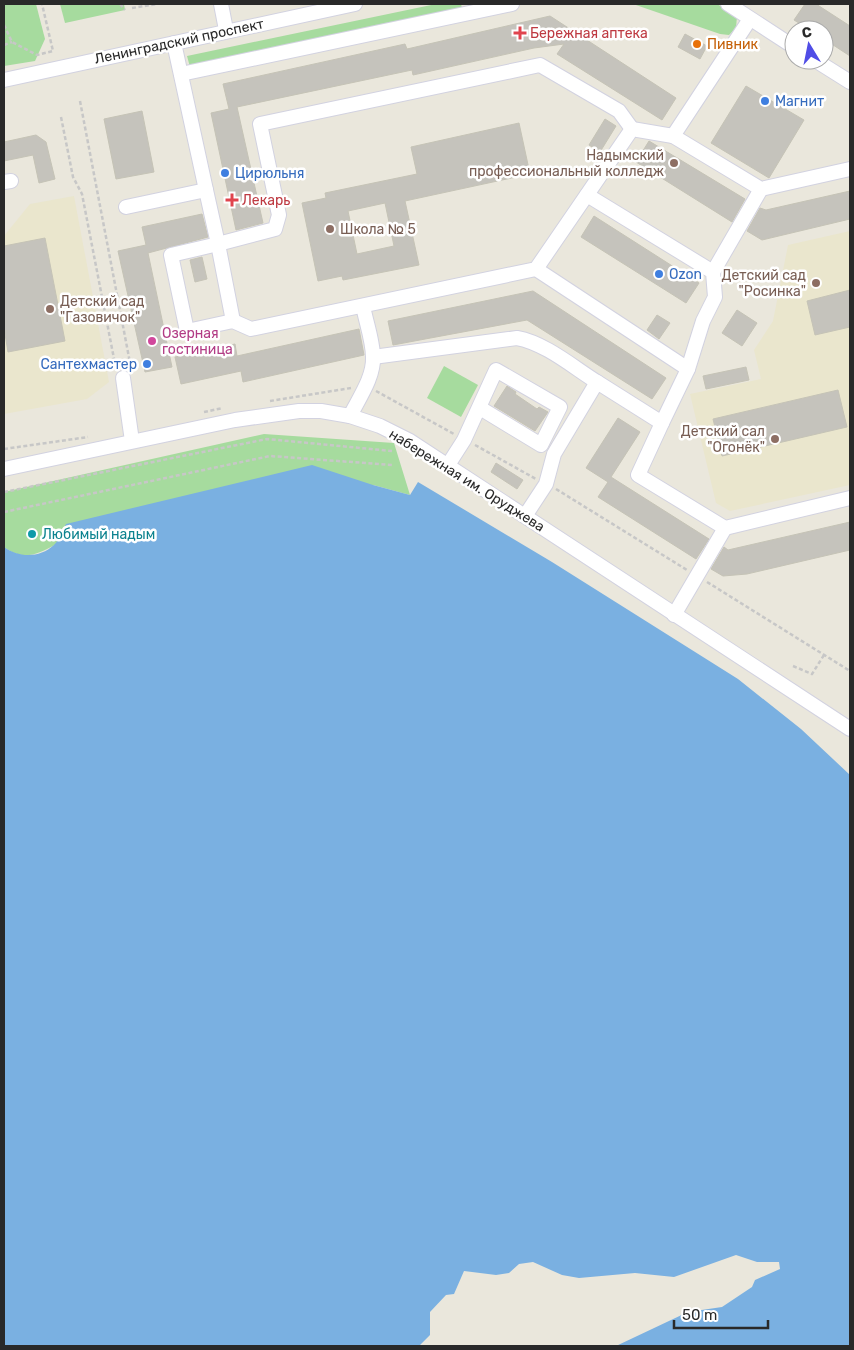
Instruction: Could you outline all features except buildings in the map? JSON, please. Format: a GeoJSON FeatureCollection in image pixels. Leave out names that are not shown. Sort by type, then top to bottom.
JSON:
{"type":"FeatureCollection","features":[{"type":"Feature","properties":{"kind":"street"},"geometry":{"type":"LineString","coordinates":[[221,4],[226,30]]}},
{"type":"Feature","properties":{"kind":"street","name":"Ленинградский проспект"},"geometry":{"type":"LineString","coordinates":[[4,80],[226,30],[355,4]]}},
{"type":"Feature","properties":{"kind":"street"},"geometry":{"type":"LineString","coordinates":[[182,74],[512,4]]}},
{"type":"Feature","properties":{"kind":"street"},"geometry":{"type":"LineString","coordinates":[[728,4],[784,41]]}},
{"type":"Feature","properties":{"kind":"street"},"geometry":{"type":"LineString","coordinates":[[673,136],[750,20]]}},
{"type":"Feature","properties":{"kind":"street"},"geometry":{"type":"LineString","coordinates":[[174,43],[234,321]]}},
{"type":"Feature","properties":{"kind":"street"},"geometry":{"type":"LineString","coordinates":[[632,129],[536,269],[252,329],[234,321],[187,331],[170,255],[275,229],[279,215],[260,124],[540,65],[619,111],[632,129],[673,136],[761,189],[850,169]]}},
{"type":"Feature","properties":{"kind":"street"},"geometry":{"type":"LineString","coordinates":[[831,70],[850,82]]}},
{"type":"Feature","properties":{"kind":"street"},"geometry":{"type":"LineString","coordinates":[[761,189],[714,272],[715,297],[703,321],[688,369],[638,475],[724,528],[850,498]]}},
{"type":"Feature","properties":{"kind":"street"},"geometry":{"type":"LineString","coordinates":[[126,208],[206,190]]}},
{"type":"Feature","properties":{"kind":"street"},"geometry":{"type":"LineString","coordinates":[[587,195],[714,272]]}},
{"type":"Feature","properties":{"kind":"street"},"geometry":{"type":"LineString","coordinates":[[536,269],[688,369]]}},
{"type":"Feature","properties":{"kind":"street"},"geometry":{"type":"LineString","coordinates":[[350,416],[372,371],[373,357],[363,306]]}},
{"type":"Feature","properties":{"kind":"street"},"geometry":{"type":"LineString","coordinates":[[373,357],[517,338],[527,340],[540,346],[662,423]]}},
{"type":"Feature","properties":{"kind":"street"},"geometry":{"type":"LineString","coordinates":[[448,464],[464,440],[496,370],[560,408],[541,445],[480,408]]}},
{"type":"Feature","properties":{"kind":"street"},"geometry":{"type":"LineString","coordinates":[[123,373],[132,441]]}},
{"type":"Feature","properties":{"kind":"street"},"geometry":{"type":"LineString","coordinates":[[525,516],[546,484],[554,454],[597,382]]}},
{"type":"Feature","properties":{"kind":"street","name":"набережная им. Оруджева"},"geometry":{"type":"LineString","coordinates":[[4,469],[132,441],[273,414],[321,411],[350,416],[388,430],[448,464],[674,615],[850,728]]}},
{"type":"Feature","properties":{"kind":"street"},"geometry":{"type":"LineString","coordinates":[[674,615],[698,577],[724,528]]}},
{"type":"Feature","properties":{"kind":"path"},"geometry":{"type":"LineString","coordinates":[[4,25],[12,42],[37,55],[52,51],[42,4]]}},
{"type":"Feature","properties":{"kind":"path"},"geometry":{"type":"LineString","coordinates":[[120,4],[125,10]]}},
{"type":"Feature","properties":{"kind":"path"},"geometry":{"type":"LineString","coordinates":[[132,8],[158,4]]}},
{"type":"Feature","properties":{"kind":"path"},"geometry":{"type":"LineString","coordinates":[[4,45],[12,42]]}},
{"type":"Feature","properties":{"kind":"path"},"geometry":{"type":"LineString","coordinates":[[80,102],[123,373]]}},
{"type":"Feature","properties":{"kind":"path"},"geometry":{"type":"LineString","coordinates":[[61,118],[72,177],[82,194],[123,373]]}},
{"type":"Feature","properties":{"kind":"path"},"geometry":{"type":"LineString","coordinates":[[260,402],[353,388],[364,388],[382,392],[464,440],[546,484],[850,671]]}},
{"type":"Feature","properties":{"kind":"path"},"geometry":{"type":"LineString","coordinates":[[196,414],[224,408]]}},
{"type":"Feature","properties":{"kind":"path"},"geometry":{"type":"LineString","coordinates":[[4,449],[92,436]]}},
{"type":"Feature","properties":{"kind":"path"},"geometry":{"type":"LineString","coordinates":[[4,492],[267,438],[392,451]]}},
{"type":"Feature","properties":{"kind":"path"},"geometry":{"type":"LineString","coordinates":[[4,512],[270,456],[392,465]]}},
{"type":"Feature","properties":{"kind":"path"},"geometry":{"type":"LineString","coordinates":[[793,666],[812,674],[824,655]]}},
{"type":"Feature","properties":{"kind":"shaded area","name":"Детский сад \"Газовичок\""},"geometry":{"type":"Polygon","coordinates":[[[74,196],[109,382],[87,399],[4,414],[4,236],[30,204],[74,196]]]}},
{"type":"Feature","properties":{"kind":"shaded area","name":"Детский сал \"Огонёк\""},"geometry":{"type":"Polygon","coordinates":[[[850,231],[850,485],[730,511],[716,503],[690,394],[761,379],[754,350],[773,321],[788,245],[850,231]]]}},
{"type":"Feature","properties":{"kind":"green space"},"geometry":{"type":"Polygon","coordinates":[[[4,4],[36,4],[45,39],[35,61],[4,66],[4,4]]]}},
{"type":"Feature","properties":{"kind":"green space"},"geometry":{"type":"Polygon","coordinates":[[[60,4],[124,4],[125,10],[65,23],[60,4]]]}},
{"type":"Feature","properties":{"kind":"green space"},"geometry":{"type":"Polygon","coordinates":[[[436,4],[461,4],[462,8],[190,67],[187,56],[436,4]]]}},
{"type":"Feature","properties":{"kind":"green space"},"geometry":{"type":"Polygon","coordinates":[[[633,4],[717,4],[737,16],[736,28],[729,35],[720,34],[633,4]]]}},
{"type":"Feature","properties":{"kind":"green space"},"geometry":{"type":"Polygon","coordinates":[[[444,366],[478,385],[461,417],[427,398],[444,366]]]}},
{"type":"Feature","properties":{"kind":"green space"},"geometry":{"type":"Polygon","coordinates":[[[264,434],[394,443],[410,495],[373,485],[55,545],[36,554],[17,554],[4,547],[4,492],[264,434]]]}},
{"type":"Feature","properties":{"kind":"water"},"geometry":{"type":"Polygon","coordinates":[[[312,465],[410,495],[418,482],[552,562],[738,679],[801,729],[850,775],[850,1346],[616,1346],[688,1312],[722,1307],[752,1287],[755,1280],[780,1269],[779,1262],[757,1262],[736,1255],[674,1277],[635,1273],[579,1278],[562,1275],[533,1262],[519,1264],[509,1273],[496,1275],[464,1271],[454,1294],[446,1295],[430,1312],[430,1335],[419,1346],[4,1346],[4,547],[23,555],[36,554],[54,545],[66,524],[312,465]]]}},
{"type":"Feature","properties":{"kind":"place","name":"Бережная аптека"},"geometry":{"type":"Point","coordinates":[520,33]}},
{"type":"Feature","properties":{"kind":"place","name":"Пивник"},"geometry":{"type":"Point","coordinates":[697,44]}},
{"type":"Feature","properties":{"kind":"place","name":"Магнит"},"geometry":{"type":"Point","coordinates":[765,101]}},
{"type":"Feature","properties":{"kind":"place","name":"Надымский профессиональный колледж"},"geometry":{"type":"Point","coordinates":[674,163]}},
{"type":"Feature","properties":{"kind":"place","name":"Цирюльня"},"geometry":{"type":"Point","coordinates":[225,173]}},
{"type":"Feature","properties":{"kind":"place","name":"Лекарь"},"geometry":{"type":"Point","coordinates":[232,200]}},
{"type":"Feature","properties":{"kind":"place","name":"Школа № 5"},"geometry":{"type":"Point","coordinates":[330,229]}},
{"type":"Feature","properties":{"kind":"place","name":"Ozon"},"geometry":{"type":"Point","coordinates":[659,274]}},
{"type":"Feature","properties":{"kind":"place","name":"Детский сад \"Росинка\""},"geometry":{"type":"Point","coordinates":[816,283]}},
{"type":"Feature","properties":{"kind":"place","name":"Детский сад \"Газовичок\""},"geometry":{"type":"Point","coordinates":[50,309]}},
{"type":"Feature","properties":{"kind":"place","name":"Озерная гостиница"},"geometry":{"type":"Point","coordinates":[152,341]}},
{"type":"Feature","properties":{"kind":"place","name":"Сантехмастер"},"geometry":{"type":"Point","coordinates":[147,364]}},
{"type":"Feature","properties":{"kind":"place","name":"Детский сал \"Огонёк\""},"geometry":{"type":"Point","coordinates":[775,439]}},
{"type":"Feature","properties":{"kind":"place","name":"Любимый надым"},"geometry":{"type":"Point","coordinates":[32,534]}}]}
